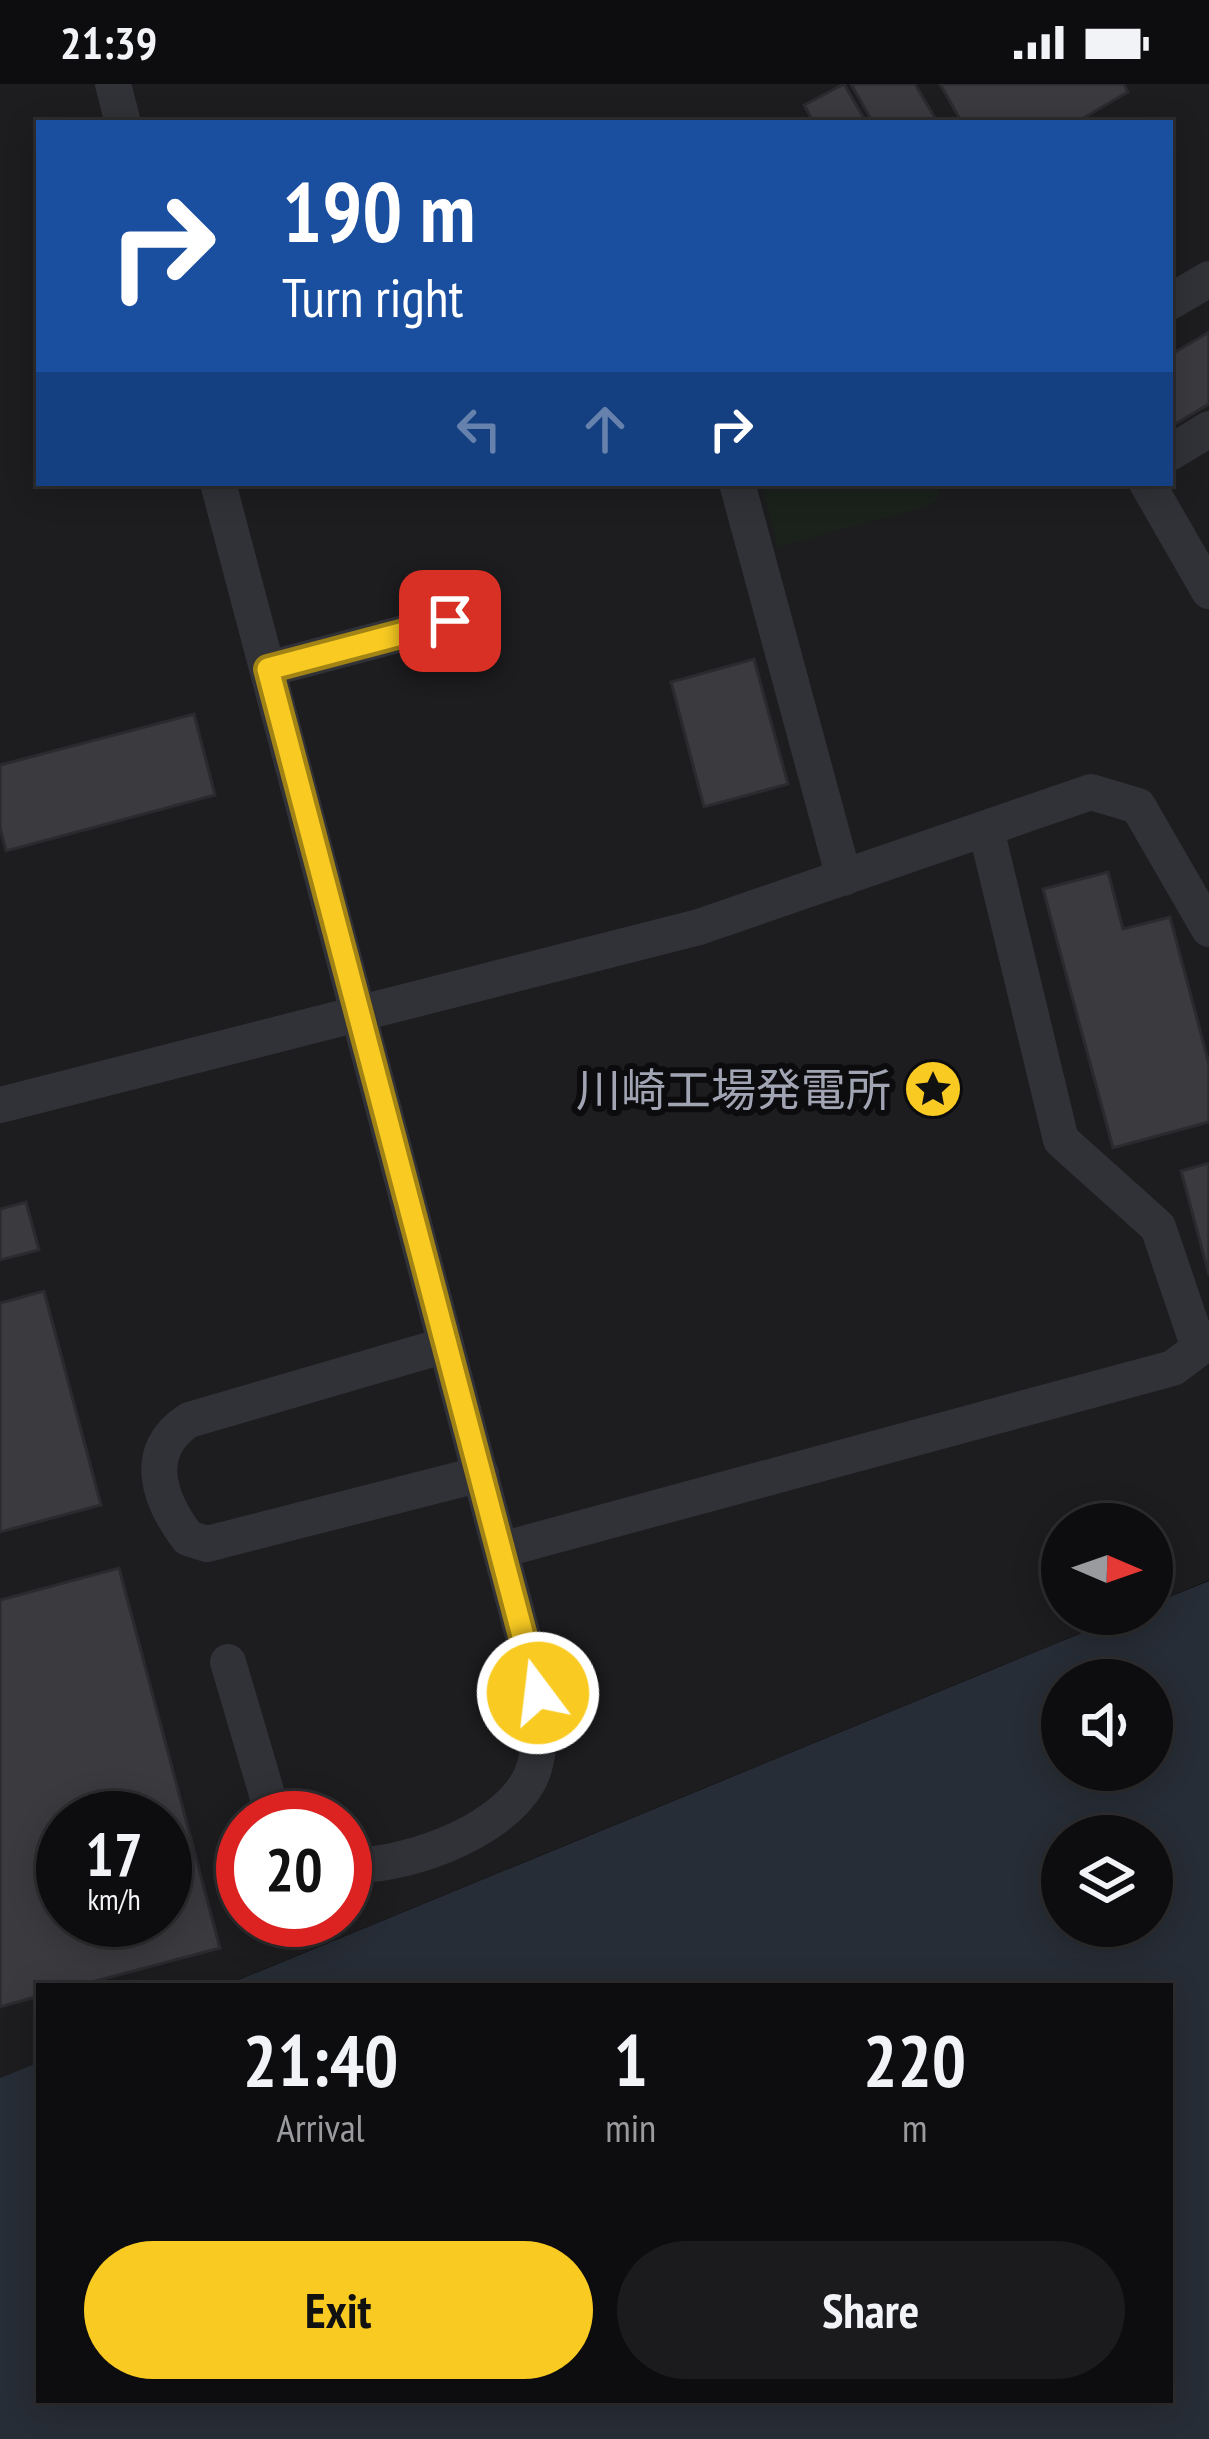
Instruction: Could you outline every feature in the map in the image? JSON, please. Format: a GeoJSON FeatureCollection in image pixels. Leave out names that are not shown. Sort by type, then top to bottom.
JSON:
{"type":"FeatureCollection","features":[{"type":"Feature","properties":{"kind":"lane"},"geometry":{"type":"LineString","coordinates":[[113,84],[122,120]]}},
{"type":"Feature","properties":{"kind":"lane"},"geometry":{"type":"LineString","coordinates":[[1173,300],[1209,279]]}},
{"type":"Feature","properties":{"kind":"lane"},"geometry":{"type":"LineString","coordinates":[[1173,451],[1209,429]]}},
{"type":"Feature","properties":{"kind":"lane"},"geometry":{"type":"LineString","coordinates":[[219,486],[538,1693],[537,1761],[527,1786],[506,1807],[444,1845],[404,1861],[372,1863]]}},
{"type":"Feature","properties":{"kind":"lane"},"geometry":{"type":"LineString","coordinates":[[738,486],[844,878]]}},
{"type":"Feature","properties":{"kind":"lane"},"geometry":{"type":"LineString","coordinates":[[1149,486],[1209,591]]}},
{"type":"Feature","properties":{"kind":"lane"},"geometry":{"type":"LineString","coordinates":[[268,669],[450,621]]}},
{"type":"Feature","properties":{"kind":"lane"},"geometry":{"type":"LineString","coordinates":[[0,1105],[699,927],[1091,792],[1138,806],[1209,929]]}},
{"type":"Feature","properties":{"kind":"lane"},"geometry":{"type":"LineString","coordinates":[[501,1550],[1173,1368],[1204,1344],[1158,1227],[1060,1141],[986,829]]}},
{"type":"Feature","properties":{"kind":"lane"},"geometry":{"type":"LineString","coordinates":[[446,1345],[189,1420],[169,1433],[158,1468],[160,1492],[188,1538],[207,1544],[481,1474]]}},
{"type":"Feature","properties":{"kind":"lane"},"geometry":{"type":"LineString","coordinates":[[227,1662],[266,1791]]}},
{"type":"Feature","properties":{"kind":"shaded area"},"geometry":{"type":"Polygon","coordinates":[[[0,84],[1209,84],[1209,1580],[1173,1595],[1173,1503],[1041,1503],[1041,1635],[1076,1635],[372,1925],[372,1791],[216,1791],[216,1947],[318,1947],[230,1983],[36,1983],[36,2063],[0,2078],[0,84]]]}},
{"type":"Feature","properties":{"kind":"shaded area"},"geometry":{"type":"Polygon","coordinates":[[[762,486],[941,486],[937,500],[929,506],[778,547],[762,486]]]}},
{"type":"Feature","properties":{"kind":"shaded area"},"geometry":{"type":"Polygon","coordinates":[[[1209,1581],[1209,2439],[0,2439],[0,2078],[36,2063],[36,2403],[1173,2403],[1173,1983],[231,1983],[319,1947],[372,1947],[372,1925],[1077,1635],[1173,1635],[1173,1596],[1209,1581]]]}},
{"type":"Feature","properties":{"kind":"building"},"geometry":{"type":"Polygon","coordinates":[[[844,84],[865,120],[812,120],[804,105],[844,84]]]}},
{"type":"Feature","properties":{"kind":"building"},"geometry":{"type":"Polygon","coordinates":[[[851,84],[915,84],[936,120],[871,120],[851,84]]]}},
{"type":"Feature","properties":{"kind":"building"},"geometry":{"type":"Polygon","coordinates":[[[940,84],[1124,84],[1128,92],[1080,120],[960,120],[940,84]]]}},
{"type":"Feature","properties":{"kind":"building"},"geometry":{"type":"Polygon","coordinates":[[[1209,332],[1209,404],[1173,425],[1173,353],[1209,332]]]}},
{"type":"Feature","properties":{"kind":"building"},"geometry":{"type":"Polygon","coordinates":[[[754,659],[788,784],[704,807],[671,682],[754,659]]]}},
{"type":"Feature","properties":{"kind":"building"},"geometry":{"type":"Polygon","coordinates":[[[194,714],[215,795],[6,851],[0,828],[0,765],[194,714]]]}},
{"type":"Feature","properties":{"kind":"building"},"geometry":{"type":"Polygon","coordinates":[[[1108,872],[1123,929],[1170,917],[1209,1064],[1209,1122],[1113,1148],[1043,889],[1108,872]]]}},
{"type":"Feature","properties":{"kind":"building"},"geometry":{"type":"Polygon","coordinates":[[[1209,1163],[1209,1275],[1181,1171],[1209,1163]]]}},
{"type":"Feature","properties":{"kind":"building"},"geometry":{"type":"Polygon","coordinates":[[[26,1202],[39,1250],[0,1260],[0,1209],[26,1202]]]}},
{"type":"Feature","properties":{"kind":"building"},"geometry":{"type":"Polygon","coordinates":[[[44,1291],[101,1505],[0,1532],[0,1303],[44,1291]]]}},
{"type":"Feature","properties":{"kind":"building"},"geometry":{"type":"Polygon","coordinates":[[[119,1568],[178,1791],[36,1791],[36,1947],[192,1947],[192,1843],[216,1947],[220,1948],[88,1983],[36,1983],[36,1997],[0,2007],[0,1600],[119,1568]]]}},
{"type":"Feature","properties":{"kind":"place","name":"川崎工場発電所"},"geometry":{"type":"Point","coordinates":[933,1089]}},
{"type":"Feature","properties":{"kind":"route"},"geometry":{"type":"LineString","coordinates":[[450,621],[268,669],[538,1693]]}}]}
